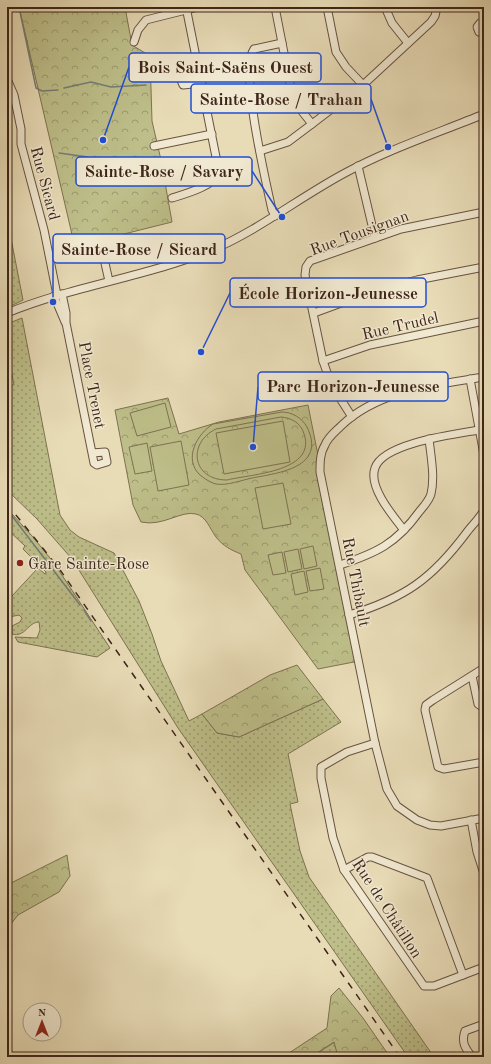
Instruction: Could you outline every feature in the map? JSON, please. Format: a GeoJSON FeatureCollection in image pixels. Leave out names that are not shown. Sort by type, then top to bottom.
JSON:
{"type":"FeatureCollection","features":[{"type":"Feature","properties":{"kind":"street"},"geometry":{"type":"LineString","coordinates":[[134,42],[138,30],[146,20],[186,8],[198,7]]}},
{"type":"Feature","properties":{"kind":"street"},"geometry":{"type":"LineString","coordinates":[[274,7],[292,94],[297,105],[312,124]]}},
{"type":"Feature","properties":{"kind":"street"},"geometry":{"type":"LineString","coordinates":[[327,7],[336,52],[346,67],[363,85]]}},
{"type":"Feature","properties":{"kind":"street"},"geometry":{"type":"LineString","coordinates":[[384,7],[392,23],[408,43]]}},
{"type":"Feature","properties":{"kind":"street"},"geometry":{"type":"LineString","coordinates":[[260,151],[288,142],[363,85],[435,16],[437,7]]}},
{"type":"Feature","properties":{"kind":"street"},"geometry":{"type":"LineString","coordinates":[[172,198],[188,193],[214,180],[218,177],[219,172],[198,60],[186,8]]}},
{"type":"Feature","properties":{"kind":"street"},"geometry":{"type":"LineString","coordinates":[[484,22],[480,23],[477,27],[479,32],[484,34]]}},
{"type":"Feature","properties":{"kind":"street"},"geometry":{"type":"LineString","coordinates":[[275,216],[272,210],[260,151],[250,86],[250,54],[254,49],[282,42]]}},
{"type":"Feature","properties":{"kind":"street"},"geometry":{"type":"LineString","coordinates":[[198,60],[179,68],[178,74],[183,85],[202,83]]}},
{"type":"Feature","properties":{"kind":"street","name":"Rue Sicard"},"geometry":{"type":"LineString","coordinates":[[7,79],[14,95],[21,129],[21,144],[44,230],[58,295]]}},
{"type":"Feature","properties":{"kind":"street"},"geometry":{"type":"LineString","coordinates":[[7,313],[58,295],[175,263],[210,250],[275,216],[358,166],[484,114]]}},
{"type":"Feature","properties":{"kind":"street"},"geometry":{"type":"LineString","coordinates":[[154,146],[212,134]]}},
{"type":"Feature","properties":{"kind":"street"},"geometry":{"type":"LineString","coordinates":[[358,166],[375,238]]}},
{"type":"Feature","properties":{"kind":"street","name":"Rue Tousignan"},"geometry":{"type":"LineString","coordinates":[[352,417],[331,384],[323,360],[305,275],[306,267],[310,261],[405,228],[484,212]]}},
{"type":"Feature","properties":{"kind":"street"},"geometry":{"type":"LineString","coordinates":[[102,250],[109,281]]}},
{"type":"Feature","properties":{"kind":"street"},"geometry":{"type":"LineString","coordinates":[[314,313],[374,291],[417,280],[484,267]]}},
{"type":"Feature","properties":{"kind":"street","name":"Place Trenet"},"geometry":{"type":"LineString","coordinates":[[58,295],[66,323],[92,453]]}},
{"type":"Feature","properties":{"kind":"street","name":"Rue Trudel"},"geometry":{"type":"LineString","coordinates":[[323,360],[370,344],[484,321]]}},
{"type":"Feature","properties":{"kind":"street","name":"Rue Thibault"},"geometry":{"type":"LineString","coordinates":[[484,377],[397,394],[376,401],[352,417],[330,436],[324,446],[320,458],[320,472],[375,743],[387,789],[397,806],[417,820],[430,824],[442,826],[484,818]]}},
{"type":"Feature","properties":{"kind":"street"},"geometry":{"type":"LineString","coordinates":[[470,380],[484,455]]}},
{"type":"Feature","properties":{"kind":"street"},"geometry":{"type":"LineString","coordinates":[[404,530],[381,500],[374,469],[378,462],[392,451],[429,439],[479,430]]}},
{"type":"Feature","properties":{"kind":"street"},"geometry":{"type":"LineString","coordinates":[[340,566],[370,556],[391,542],[404,530],[431,496],[433,485],[429,439]]}},
{"type":"Feature","properties":{"kind":"street"},"geometry":{"type":"LineString","coordinates":[[349,615],[380,606],[401,596],[417,585],[451,554],[483,513]]}},
{"type":"Feature","properties":{"kind":"street"},"geometry":{"type":"LineString","coordinates":[[484,668],[433,700],[426,705],[425,710],[438,767],[444,769],[484,762]]}},
{"type":"Feature","properties":{"kind":"street"},"geometry":{"type":"LineString","coordinates":[[472,676],[478,704],[484,708]]}},
{"type":"Feature","properties":{"kind":"street","name":"Rue de Châtillon"},"geometry":{"type":"LineString","coordinates":[[375,743],[346,752],[321,767],[321,778],[333,838],[344,870],[424,986],[431,987],[484,967]]}},
{"type":"Feature","properties":{"kind":"street"},"geometry":{"type":"LineString","coordinates":[[471,820],[477,852],[484,874]]}},
{"type":"Feature","properties":{"kind":"street"},"geometry":{"type":"LineString","coordinates":[[344,870],[368,857],[372,857],[427,878],[463,975]]}},
{"type":"Feature","properties":{"kind":"street"},"geometry":{"type":"LineString","coordinates":[[472,1057],[464,1047],[462,1039],[466,1031],[484,1024]]}},
{"type":"Feature","properties":{"kind":"green space"},"geometry":{"type":"Polygon","coordinates":[[[19,7],[125,7],[132,45],[150,56],[152,121],[161,160],[172,222],[120,235],[122,246],[77,256],[19,7]]]}},
{"type":"Feature","properties":{"kind":"green space"},"geometry":{"type":"Polygon","coordinates":[[[7,218],[23,300],[7,308],[7,218]]]}},
{"type":"Feature","properties":{"kind":"green space"},"geometry":{"type":"Polygon","coordinates":[[[22,318],[60,515],[70,530],[79,537],[114,553],[139,601],[161,661],[189,721],[202,714],[217,733],[239,737],[323,699],[341,722],[288,754],[298,802],[290,804],[300,851],[309,877],[434,1057],[408,1057],[178,728],[72,559],[37,519],[7,490],[7,385],[14,385],[7,348],[7,324],[22,318]]]}},
{"type":"Feature","properties":{"kind":"green space"},"geometry":{"type":"Polygon","coordinates":[[[168,398],[179,434],[219,422],[308,405],[359,661],[318,669],[245,570],[241,554],[221,543],[205,520],[199,515],[190,513],[164,521],[149,523],[141,522],[133,505],[115,410],[168,398]]]}},
{"type":"Feature","properties":{"kind":"green space"},"geometry":{"type":"Polygon","coordinates":[[[165,403],[171,427],[137,436],[130,413],[165,403]]]}},
{"type":"Feature","properties":{"kind":"green space"},"geometry":{"type":"Polygon","coordinates":[[[282,412],[293,414],[300,418],[307,427],[311,441],[310,452],[305,460],[297,466],[274,474],[230,484],[214,483],[208,481],[195,469],[192,454],[197,440],[207,428],[213,424],[282,412]],[[281,417],[216,429],[207,435],[201,443],[198,451],[200,468],[206,474],[215,478],[227,480],[266,473],[293,463],[302,455],[306,445],[303,431],[299,425],[291,419],[281,417]]]}},
{"type":"Feature","properties":{"kind":"green space"},"geometry":{"type":"Polygon","coordinates":[[[283,421],[290,462],[224,474],[216,433],[283,421]]]}},
{"type":"Feature","properties":{"kind":"green space"},"geometry":{"type":"Polygon","coordinates":[[[181,441],[189,485],[158,491],[150,447],[181,441]]]}},
{"type":"Feature","properties":{"kind":"green space"},"geometry":{"type":"Polygon","coordinates":[[[147,443],[152,471],[135,474],[129,447],[147,443]]]}},
{"type":"Feature","properties":{"kind":"green space"},"geometry":{"type":"Polygon","coordinates":[[[283,483],[291,524],[263,529],[255,488],[283,483]]]}},
{"type":"Feature","properties":{"kind":"green space"},"geometry":{"type":"Polygon","coordinates":[[[12,514],[54,563],[110,648],[97,657],[18,642],[15,637],[37,638],[40,630],[39,622],[32,624],[20,634],[12,634],[12,626],[20,622],[22,618],[19,615],[9,617],[7,615],[7,596],[9,594],[12,596],[38,568],[45,574],[46,572],[23,549],[25,546],[7,529],[7,519],[12,514]]]}},
{"type":"Feature","properties":{"kind":"green space"},"geometry":{"type":"Polygon","coordinates":[[[313,546],[317,566],[304,569],[300,549],[313,546]]]}},
{"type":"Feature","properties":{"kind":"green space"},"geometry":{"type":"Polygon","coordinates":[[[298,549],[302,569],[288,572],[284,552],[298,549]]]}},
{"type":"Feature","properties":{"kind":"green space"},"geometry":{"type":"Polygon","coordinates":[[[282,552],[286,573],[273,575],[268,555],[282,552]]]}},
{"type":"Feature","properties":{"kind":"green space"},"geometry":{"type":"Polygon","coordinates":[[[320,568],[324,589],[310,591],[306,571],[320,568]]]}},
{"type":"Feature","properties":{"kind":"green space"},"geometry":{"type":"Polygon","coordinates":[[[304,571],[308,592],[295,595],[291,574],[304,571]]]}},
{"type":"Feature","properties":{"kind":"green space"},"geometry":{"type":"Polygon","coordinates":[[[297,665],[323,699],[239,737],[217,733],[202,714],[270,675],[297,665]]]}},
{"type":"Feature","properties":{"kind":"green space"},"geometry":{"type":"Polygon","coordinates":[[[67,855],[70,876],[59,892],[18,915],[7,929],[7,885],[67,855]]]}},
{"type":"Feature","properties":{"kind":"green space"},"geometry":{"type":"Polygon","coordinates":[[[339,988],[363,1018],[390,1057],[338,1057],[334,1042],[311,1057],[283,1057],[327,1028],[331,996],[339,988]]]}},
{"type":"Feature","properties":{"kind":"green space"},"geometry":{"type":"Polygon","coordinates":[[[335,1042],[338,1057],[311,1057],[335,1042]]]}},
{"type":"Feature","properties":{"kind":"waterway"},"geometry":{"type":"LineString","coordinates":[[19,7],[36,88],[42,91],[58,90]]}},
{"type":"Feature","properties":{"kind":"waterway"},"geometry":{"type":"LineString","coordinates":[[64,88],[91,82],[111,87],[146,85]]}},
{"type":"Feature","properties":{"kind":"waterway"},"geometry":{"type":"LineString","coordinates":[[59,153],[88,157],[104,168],[130,175]]}},
{"type":"Feature","properties":{"kind":"waterway"},"geometry":{"type":"LineString","coordinates":[[12,516],[80,605]]}},
{"type":"Feature","properties":{"kind":"waterway"},"geometry":{"type":"LineString","coordinates":[[84,610],[91,621]]}},
{"type":"Feature","properties":{"kind":"railway"},"geometry":{"type":"LineString","coordinates":[[7,504],[58,567],[400,1057]]}},
{"type":"Feature","properties":{"kind":"place","name":"Bois Saint-Saëns Ouest"},"geometry":{"type":"Point","coordinates":[103,140]}},
{"type":"Feature","properties":{"kind":"place","name":"Sainte-Rose / Trahan"},"geometry":{"type":"Point","coordinates":[388,147]}},
{"type":"Feature","properties":{"kind":"place","name":"Sainte-Rose / Savary"},"geometry":{"type":"Point","coordinates":[282,217]}},
{"type":"Feature","properties":{"kind":"place","name":"Sainte-Rose / Sicard"},"geometry":{"type":"Point","coordinates":[53,302]}},
{"type":"Feature","properties":{"kind":"place","name":"École Horizon-Jeunesse"},"geometry":{"type":"Point","coordinates":[201,352]}},
{"type":"Feature","properties":{"kind":"place","name":"Parc Horizon-Jeunesse"},"geometry":{"type":"Point","coordinates":[253,447]}},
{"type":"Feature","properties":{"kind":"place","name":"Gare Sainte-Rose"},"geometry":{"type":"Point","coordinates":[20,563]}}]}
